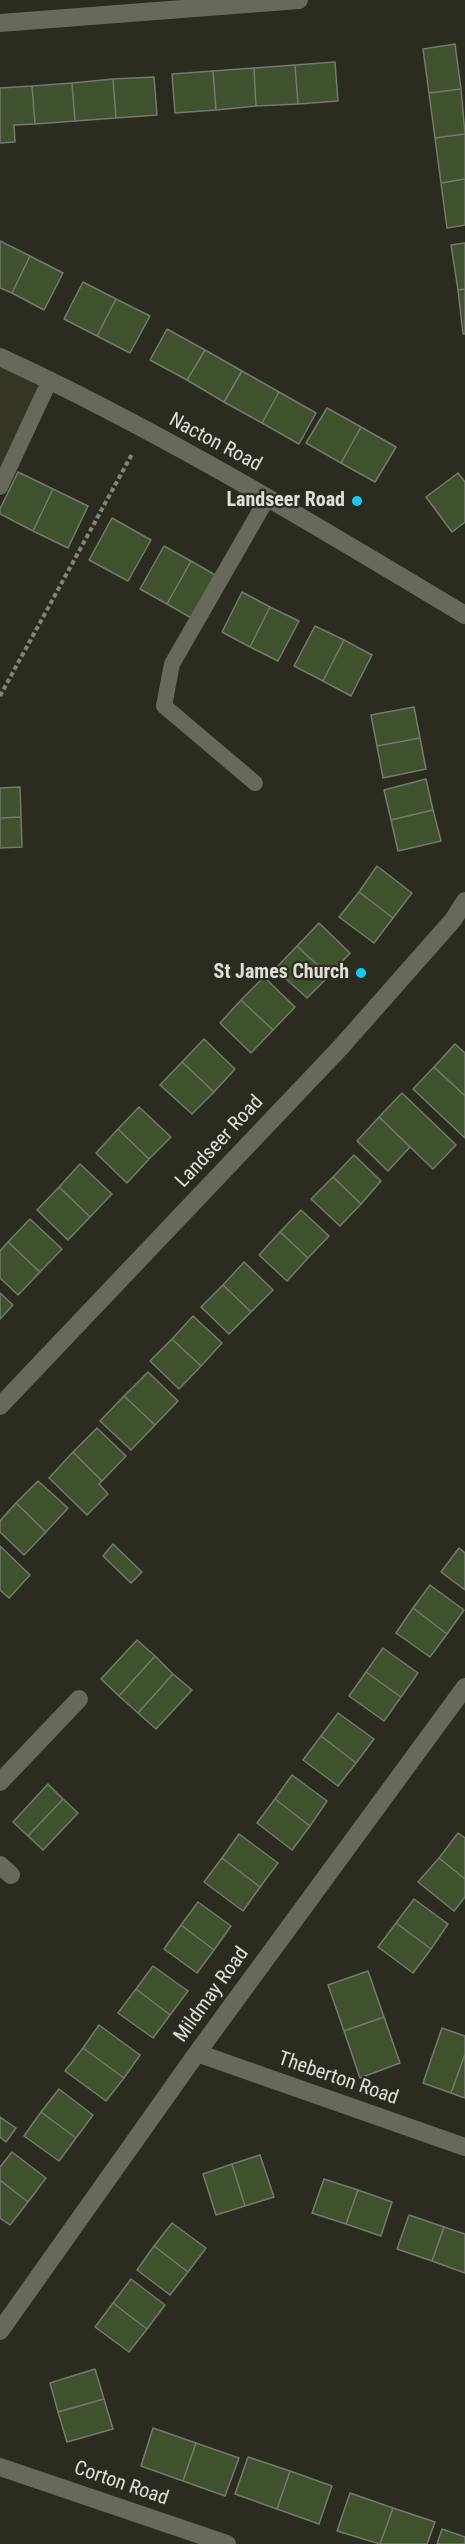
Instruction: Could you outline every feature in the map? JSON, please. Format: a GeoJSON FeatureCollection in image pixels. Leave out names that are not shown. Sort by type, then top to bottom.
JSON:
{"type":"FeatureCollection","features":[{"type":"Feature","properties":{"kind":"street"},"geometry":{"type":"LineString","coordinates":[[0,23],[299,0]]}},
{"type":"Feature","properties":{"kind":"street","name":"Nacton Road"},"geometry":{"type":"LineString","coordinates":[[0,357],[50,380],[268,497],[465,615]]}},
{"type":"Feature","properties":{"kind":"street","name":"Landseer Road"},"geometry":{"type":"LineString","coordinates":[[0,1406],[340,1048],[453,920],[465,901]]}},
{"type":"Feature","properties":{"kind":"street","name":"Mildmay Road"},"geometry":{"type":"LineString","coordinates":[[0,2331],[197,2053],[465,1688]]}},
{"type":"Feature","properties":{"kind":"street"},"geometry":{"type":"LineString","coordinates":[[0,1782],[79,1699]]}},
{"type":"Feature","properties":{"kind":"street","name":"Theberton Road"},"geometry":{"type":"LineString","coordinates":[[197,2053],[465,2147]]}},
{"type":"Feature","properties":{"kind":"street","name":"Corton Road"},"geometry":{"type":"LineString","coordinates":[[0,2467],[227,2544]]}},
{"type":"Feature","properties":{"kind":"lane"},"geometry":{"type":"LineString","coordinates":[[0,487],[50,380]]}},
{"type":"Feature","properties":{"kind":"lane"},"geometry":{"type":"LineString","coordinates":[[255,783],[164,706],[172,663],[268,497]]}},
{"type":"Feature","properties":{"kind":"path"},"geometry":{"type":"LineString","coordinates":[[0,696],[144,431]]}},
{"type":"Feature","properties":{"kind":"shaded area"},"geometry":{"type":"Polygon","coordinates":[[[0,357],[50,380],[0,487],[0,357]]]}},
{"type":"Feature","properties":{"kind":"building"},"geometry":{"type":"Polygon","coordinates":[[[455,44],[461,89],[429,93],[423,49],[455,44]]]}},
{"type":"Feature","properties":{"kind":"building"},"geometry":{"type":"Polygon","coordinates":[[[335,62],[338,101],[298,104],[295,65],[335,62]]]}},
{"type":"Feature","properties":{"kind":"building"},"geometry":{"type":"Polygon","coordinates":[[[295,65],[298,104],[256,106],[254,68],[295,65]]]}},
{"type":"Feature","properties":{"kind":"building"},"geometry":{"type":"Polygon","coordinates":[[[254,68],[256,106],[216,110],[213,71],[254,68]]]}},
{"type":"Feature","properties":{"kind":"building"},"geometry":{"type":"Polygon","coordinates":[[[213,71],[216,110],[175,113],[172,74],[213,71]]]}},
{"type":"Feature","properties":{"kind":"building"},"geometry":{"type":"Polygon","coordinates":[[[154,77],[157,115],[116,118],[113,79],[154,77]]]}},
{"type":"Feature","properties":{"kind":"building"},"geometry":{"type":"Polygon","coordinates":[[[113,79],[116,118],[75,121],[72,83],[113,79]]]}},
{"type":"Feature","properties":{"kind":"building"},"geometry":{"type":"Polygon","coordinates":[[[72,83],[75,121],[35,124],[32,86],[72,83]]]}},
{"type":"Feature","properties":{"kind":"building"},"geometry":{"type":"Polygon","coordinates":[[[32,86],[35,124],[14,125],[15,142],[0,143],[0,88],[32,86]]]}},
{"type":"Feature","properties":{"kind":"building"},"geometry":{"type":"Polygon","coordinates":[[[461,89],[465,134],[435,138],[429,93],[461,89]]]}},
{"type":"Feature","properties":{"kind":"building"},"geometry":{"type":"Polygon","coordinates":[[[465,134],[465,179],[441,183],[435,138],[465,134]]]}},
{"type":"Feature","properties":{"kind":"building"},"geometry":{"type":"Polygon","coordinates":[[[465,179],[465,225],[447,228],[441,183],[465,179]]]}},
{"type":"Feature","properties":{"kind":"building"},"geometry":{"type":"Polygon","coordinates":[[[0,241],[30,256],[12,293],[0,288],[0,241]]]}},
{"type":"Feature","properties":{"kind":"building"},"geometry":{"type":"Polygon","coordinates":[[[465,243],[465,289],[458,290],[451,245],[465,243]]]}},
{"type":"Feature","properties":{"kind":"building"},"geometry":{"type":"Polygon","coordinates":[[[30,256],[63,273],[44,310],[12,293],[30,256]]]}},
{"type":"Feature","properties":{"kind":"building"},"geometry":{"type":"Polygon","coordinates":[[[83,282],[116,299],[97,336],[64,319],[83,282]]]}},
{"type":"Feature","properties":{"kind":"building"},"geometry":{"type":"Polygon","coordinates":[[[465,289],[465,334],[463,334],[458,290],[465,289]]]}},
{"type":"Feature","properties":{"kind":"building"},"geometry":{"type":"Polygon","coordinates":[[[116,299],[150,316],[130,353],[97,336],[116,299]]]}},
{"type":"Feature","properties":{"kind":"building"},"geometry":{"type":"Polygon","coordinates":[[[167,329],[205,350],[187,380],[150,360],[167,329]]]}},
{"type":"Feature","properties":{"kind":"building"},"geometry":{"type":"Polygon","coordinates":[[[205,350],[242,371],[224,402],[187,380],[205,350]]]}},
{"type":"Feature","properties":{"kind":"building"},"geometry":{"type":"Polygon","coordinates":[[[242,371],[279,392],[262,423],[224,402],[242,371]]]}},
{"type":"Feature","properties":{"kind":"building"},"geometry":{"type":"Polygon","coordinates":[[[279,392],[316,413],[299,444],[262,423],[279,392]]]}},
{"type":"Feature","properties":{"kind":"building"},"geometry":{"type":"Polygon","coordinates":[[[327,408],[361,427],[341,463],[306,443],[327,408]]]}},
{"type":"Feature","properties":{"kind":"building"},"geometry":{"type":"Polygon","coordinates":[[[361,427],[396,447],[375,482],[341,463],[361,427]]]}},
{"type":"Feature","properties":{"kind":"building"},"geometry":{"type":"Polygon","coordinates":[[[18,472],[53,489],[33,531],[0,514],[0,509],[18,472]]]}},
{"type":"Feature","properties":{"kind":"building"},"geometry":{"type":"Polygon","coordinates":[[[458,473],[465,482],[465,522],[452,532],[426,497],[458,473]]]}},
{"type":"Feature","properties":{"kind":"building"},"geometry":{"type":"Polygon","coordinates":[[[53,489],[88,506],[68,548],[33,531],[53,489]]]}},
{"type":"Feature","properties":{"kind":"building"},"geometry":{"type":"Polygon","coordinates":[[[112,518],[151,540],[128,581],[89,560],[112,518]]]}},
{"type":"Feature","properties":{"kind":"building"},"geometry":{"type":"Polygon","coordinates":[[[164,546],[191,561],[167,604],[140,589],[164,546]]]}},
{"type":"Feature","properties":{"kind":"building"},"geometry":{"type":"Polygon","coordinates":[[[191,561],[217,576],[193,619],[167,604],[191,561]]]}},
{"type":"Feature","properties":{"kind":"building"},"geometry":{"type":"Polygon","coordinates":[[[242,592],[270,607],[250,647],[222,632],[242,592]]]}},
{"type":"Feature","properties":{"kind":"building"},"geometry":{"type":"Polygon","coordinates":[[[270,607],[299,621],[278,661],[250,647],[270,607]]]}},
{"type":"Feature","properties":{"kind":"building"},"geometry":{"type":"Polygon","coordinates":[[[315,626],[344,640],[323,681],[294,666],[315,626]]]}},
{"type":"Feature","properties":{"kind":"building"},"geometry":{"type":"Polygon","coordinates":[[[344,640],[372,655],[351,696],[323,681],[344,640]]]}},
{"type":"Feature","properties":{"kind":"building"},"geometry":{"type":"Polygon","coordinates":[[[414,707],[420,738],[377,746],[371,715],[414,707]]]}},
{"type":"Feature","properties":{"kind":"building"},"geometry":{"type":"Polygon","coordinates":[[[420,738],[426,769],[383,778],[377,746],[420,738]]]}},
{"type":"Feature","properties":{"kind":"building"},"geometry":{"type":"Polygon","coordinates":[[[426,779],[433,810],[391,820],[384,790],[426,779]]]}},
{"type":"Feature","properties":{"kind":"building"},"geometry":{"type":"Polygon","coordinates":[[[20,787],[21,817],[0,818],[0,788],[20,787]]]}},
{"type":"Feature","properties":{"kind":"building"},"geometry":{"type":"Polygon","coordinates":[[[433,810],[441,841],[398,851],[391,820],[433,810]]]}},
{"type":"Feature","properties":{"kind":"building"},"geometry":{"type":"Polygon","coordinates":[[[21,817],[22,847],[0,848],[0,818],[21,817]]]}},
{"type":"Feature","properties":{"kind":"building"},"geometry":{"type":"Polygon","coordinates":[[[377,866],[412,893],[393,918],[359,892],[377,866]]]}},
{"type":"Feature","properties":{"kind":"building"},"geometry":{"type":"Polygon","coordinates":[[[359,892],[393,918],[374,943],[339,917],[359,892]]]}},
{"type":"Feature","properties":{"kind":"building"},"geometry":{"type":"Polygon","coordinates":[[[319,923],[350,953],[329,976],[297,946],[319,923]]]}},
{"type":"Feature","properties":{"kind":"building"},"geometry":{"type":"Polygon","coordinates":[[[297,946],[329,976],[307,998],[275,969],[297,946]]]}},
{"type":"Feature","properties":{"kind":"building"},"geometry":{"type":"Polygon","coordinates":[[[264,977],[295,1007],[273,1030],[241,1000],[264,977]]]}},
{"type":"Feature","properties":{"kind":"building"},"geometry":{"type":"Polygon","coordinates":[[[241,1000],[273,1030],[251,1053],[220,1023],[241,1000]]]}},
{"type":"Feature","properties":{"kind":"building"},"geometry":{"type":"Polygon","coordinates":[[[204,1039],[235,1069],[214,1092],[182,1062],[204,1039]]]}},
{"type":"Feature","properties":{"kind":"building"},"geometry":{"type":"Polygon","coordinates":[[[455,1044],[465,1053],[465,1096],[434,1067],[455,1044]]]}},
{"type":"Feature","properties":{"kind":"building"},"geometry":{"type":"Polygon","coordinates":[[[182,1062],[214,1092],[192,1114],[160,1085],[182,1062]]]}},
{"type":"Feature","properties":{"kind":"building"},"geometry":{"type":"Polygon","coordinates":[[[434,1067],[465,1096],[465,1138],[413,1089],[434,1067]]]}},
{"type":"Feature","properties":{"kind":"building"},"geometry":{"type":"Polygon","coordinates":[[[402,1093],[456,1145],[433,1169],[379,1117],[402,1093]]]}},
{"type":"Feature","properties":{"kind":"building"},"geometry":{"type":"Polygon","coordinates":[[[139,1107],[171,1137],[149,1159],[118,1129],[139,1107]]]}},
{"type":"Feature","properties":{"kind":"building"},"geometry":{"type":"Polygon","coordinates":[[[379,1117],[410,1147],[388,1171],[357,1141],[379,1117]]]}},
{"type":"Feature","properties":{"kind":"building"},"geometry":{"type":"Polygon","coordinates":[[[118,1129],[149,1159],[127,1183],[96,1153],[118,1129]]]}},
{"type":"Feature","properties":{"kind":"building"},"geometry":{"type":"Polygon","coordinates":[[[354,1155],[381,1181],[361,1204],[333,1177],[354,1155]]]}},
{"type":"Feature","properties":{"kind":"building"},"geometry":{"type":"Polygon","coordinates":[[[80,1164],[112,1194],[90,1217],[59,1187],[80,1164]]]}},
{"type":"Feature","properties":{"kind":"building"},"geometry":{"type":"Polygon","coordinates":[[[333,1177],[361,1204],[340,1226],[311,1199],[333,1177]]]}},
{"type":"Feature","properties":{"kind":"building"},"geometry":{"type":"Polygon","coordinates":[[[59,1187],[90,1217],[68,1240],[37,1210],[59,1187]]]}},
{"type":"Feature","properties":{"kind":"building"},"geometry":{"type":"Polygon","coordinates":[[[301,1210],[329,1236],[308,1258],[280,1232],[301,1210]]]}},
{"type":"Feature","properties":{"kind":"building"},"geometry":{"type":"Polygon","coordinates":[[[30,1219],[62,1249],[40,1272],[8,1242],[30,1219]]]}},
{"type":"Feature","properties":{"kind":"building"},"geometry":{"type":"Polygon","coordinates":[[[280,1232],[308,1258],[287,1281],[259,1255],[280,1232]]]}},
{"type":"Feature","properties":{"kind":"building"},"geometry":{"type":"Polygon","coordinates":[[[8,1242],[40,1272],[18,1295],[0,1278],[0,1251],[8,1242]]]}},
{"type":"Feature","properties":{"kind":"building"},"geometry":{"type":"Polygon","coordinates":[[[244,1262],[273,1290],[251,1312],[223,1285],[244,1262]]]}},
{"type":"Feature","properties":{"kind":"building"},"geometry":{"type":"Polygon","coordinates":[[[223,1285],[251,1312],[229,1334],[201,1307],[223,1285]]]}},
{"type":"Feature","properties":{"kind":"building"},"geometry":{"type":"Polygon","coordinates":[[[0,1293],[13,1305],[0,1319],[0,1293]]]}},
{"type":"Feature","properties":{"kind":"building"},"geometry":{"type":"Polygon","coordinates":[[[193,1316],[222,1343],[201,1366],[172,1339],[193,1316]]]}},
{"type":"Feature","properties":{"kind":"building"},"geometry":{"type":"Polygon","coordinates":[[[172,1339],[201,1366],[179,1389],[150,1361],[172,1339]]]}},
{"type":"Feature","properties":{"kind":"building"},"geometry":{"type":"Polygon","coordinates":[[[148,1372],[178,1401],[155,1425],[124,1396],[148,1372]]]}},
{"type":"Feature","properties":{"kind":"building"},"geometry":{"type":"Polygon","coordinates":[[[124,1396],[155,1425],[131,1450],[100,1421],[124,1396]]]}},
{"type":"Feature","properties":{"kind":"building"},"geometry":{"type":"Polygon","coordinates":[[[97,1428],[126,1456],[102,1481],[73,1452],[97,1428]]]}},
{"type":"Feature","properties":{"kind":"building"},"geometry":{"type":"Polygon","coordinates":[[[73,1452],[102,1481],[99,1484],[108,1494],[87,1515],[49,1478],[73,1452]]]}},
{"type":"Feature","properties":{"kind":"building"},"geometry":{"type":"Polygon","coordinates":[[[38,1481],[68,1508],[46,1532],[16,1503],[38,1481]]]}},
{"type":"Feature","properties":{"kind":"building"},"geometry":{"type":"Polygon","coordinates":[[[16,1503],[46,1532],[24,1555],[0,1532],[0,1521],[16,1503]]]}},
{"type":"Feature","properties":{"kind":"building"},"geometry":{"type":"Polygon","coordinates":[[[113,1544],[142,1572],[131,1583],[103,1556],[113,1544]]]}},
{"type":"Feature","properties":{"kind":"building"},"geometry":{"type":"Polygon","coordinates":[[[0,1546],[30,1575],[9,1598],[0,1590],[0,1546]]]}},
{"type":"Feature","properties":{"kind":"building"},"geometry":{"type":"Polygon","coordinates":[[[459,1548],[465,1553],[465,1590],[441,1572],[459,1548]]]}},
{"type":"Feature","properties":{"kind":"building"},"geometry":{"type":"Polygon","coordinates":[[[430,1585],[464,1610],[447,1634],[413,1608],[430,1585]]]}},
{"type":"Feature","properties":{"kind":"building"},"geometry":{"type":"Polygon","coordinates":[[[413,1608],[447,1634],[430,1657],[396,1633],[413,1608]]]}},
{"type":"Feature","properties":{"kind":"building"},"geometry":{"type":"Polygon","coordinates":[[[137,1640],[155,1656],[119,1696],[101,1679],[137,1640]]]}},
{"type":"Feature","properties":{"kind":"building"},"geometry":{"type":"Polygon","coordinates":[[[383,1648],[418,1673],[401,1697],[366,1672],[383,1648]]]}},
{"type":"Feature","properties":{"kind":"building"},"geometry":{"type":"Polygon","coordinates":[[[155,1656],[173,1674],[138,1713],[119,1696],[155,1656]]]}},
{"type":"Feature","properties":{"kind":"building"},"geometry":{"type":"Polygon","coordinates":[[[366,1672],[401,1697],[384,1721],[349,1696],[366,1672]]]}},
{"type":"Feature","properties":{"kind":"building"},"geometry":{"type":"Polygon","coordinates":[[[173,1674],[192,1690],[156,1729],[138,1713],[173,1674]]]}},
{"type":"Feature","properties":{"kind":"building"},"geometry":{"type":"Polygon","coordinates":[[[338,1713],[374,1739],[356,1763],[321,1736],[338,1713]]]}},
{"type":"Feature","properties":{"kind":"building"},"geometry":{"type":"Polygon","coordinates":[[[321,1736],[356,1763],[338,1786],[303,1760],[321,1736]]]}},
{"type":"Feature","properties":{"kind":"building"},"geometry":{"type":"Polygon","coordinates":[[[292,1775],[327,1801],[310,1826],[275,1799],[292,1775]]]}},
{"type":"Feature","properties":{"kind":"building"},"geometry":{"type":"Polygon","coordinates":[[[48,1784],[63,1799],[28,1836],[13,1822],[48,1784]]]}},
{"type":"Feature","properties":{"kind":"building"},"geometry":{"type":"Polygon","coordinates":[[[63,1799],[78,1813],[43,1850],[28,1836],[63,1799]]]}},
{"type":"Feature","properties":{"kind":"building"},"geometry":{"type":"Polygon","coordinates":[[[275,1799],[310,1826],[292,1850],[257,1823],[275,1799]]]}},
{"type":"Feature","properties":{"kind":"building"},"geometry":{"type":"Polygon","coordinates":[[[458,1833],[465,1838],[465,1879],[439,1858],[458,1833]]]}},
{"type":"Feature","properties":{"kind":"building"},"geometry":{"type":"Polygon","coordinates":[[[239,1834],[278,1863],[260,1887],[222,1858],[239,1834]]]}},
{"type":"Feature","properties":{"kind":"building"},"geometry":{"type":"Polygon","coordinates":[[[222,1858],[260,1887],[243,1911],[204,1882],[222,1858]]]}},
{"type":"Feature","properties":{"kind":"building"},"geometry":{"type":"Polygon","coordinates":[[[439,1858],[465,1879],[465,1897],[454,1911],[418,1882],[439,1858]]]}},
{"type":"Feature","properties":{"kind":"building"},"geometry":{"type":"Polygon","coordinates":[[[414,1899],[448,1924],[431,1949],[396,1923],[414,1899]]]}},
{"type":"Feature","properties":{"kind":"building"},"geometry":{"type":"Polygon","coordinates":[[[198,1902],[231,1926],[214,1950],[181,1925],[198,1902]]]}},
{"type":"Feature","properties":{"kind":"building"},"geometry":{"type":"Polygon","coordinates":[[[396,1923],[431,1949],[413,1973],[378,1947],[396,1923]]]}},
{"type":"Feature","properties":{"kind":"building"},"geometry":{"type":"Polygon","coordinates":[[[181,1925],[214,1950],[197,1973],[164,1949],[181,1925]]]}},
{"type":"Feature","properties":{"kind":"building"},"geometry":{"type":"Polygon","coordinates":[[[153,1966],[188,1991],[170,2015],[136,1989],[153,1966]]]}},
{"type":"Feature","properties":{"kind":"building"},"geometry":{"type":"Polygon","coordinates":[[[368,1971],[384,2017],[344,2031],[328,1985],[368,1971]]]}},
{"type":"Feature","properties":{"kind":"building"},"geometry":{"type":"Polygon","coordinates":[[[136,1989],[170,2015],[153,2038],[118,2013],[136,1989]]]}},
{"type":"Feature","properties":{"kind":"building"},"geometry":{"type":"Polygon","coordinates":[[[384,2017],[400,2063],[360,2078],[344,2031],[384,2017]]]}},
{"type":"Feature","properties":{"kind":"building"},"geometry":{"type":"Polygon","coordinates":[[[99,2025],[140,2055],[124,2078],[83,2048],[99,2025]]]}},
{"type":"Feature","properties":{"kind":"building"},"geometry":{"type":"Polygon","coordinates":[[[442,2028],[465,2036],[465,2054],[451,2093],[423,2083],[442,2028]]]}},
{"type":"Feature","properties":{"kind":"building"},"geometry":{"type":"Polygon","coordinates":[[[83,2048],[124,2078],[106,2101],[65,2071],[83,2048]]]}},
{"type":"Feature","properties":{"kind":"building"},"geometry":{"type":"Polygon","coordinates":[[[465,2054],[465,2098],[451,2093],[465,2054]]]}},
{"type":"Feature","properties":{"kind":"building"},"geometry":{"type":"Polygon","coordinates":[[[59,2089],[93,2115],[76,2138],[41,2112],[59,2089]]]}},
{"type":"Feature","properties":{"kind":"building"},"geometry":{"type":"Polygon","coordinates":[[[41,2112],[76,2138],[59,2161],[24,2136],[41,2112]]]}},
{"type":"Feature","properties":{"kind":"building"},"geometry":{"type":"Polygon","coordinates":[[[0,2117],[16,2128],[6,2142],[0,2137],[0,2117]]]}},
{"type":"Feature","properties":{"kind":"building"},"geometry":{"type":"Polygon","coordinates":[[[12,2152],[46,2178],[28,2202],[0,2180],[0,2167],[12,2152]]]}},
{"type":"Feature","properties":{"kind":"building"},"geometry":{"type":"Polygon","coordinates":[[[260,2155],[274,2197],[245,2206],[232,2164],[260,2155]]]}},
{"type":"Feature","properties":{"kind":"building"},"geometry":{"type":"Polygon","coordinates":[[[232,2164],[245,2206],[216,2215],[203,2174],[232,2164]]]}},
{"type":"Feature","properties":{"kind":"building"},"geometry":{"type":"Polygon","coordinates":[[[324,2179],[358,2190],[346,2224],[312,2213],[324,2179]]]}},
{"type":"Feature","properties":{"kind":"building"},"geometry":{"type":"Polygon","coordinates":[[[0,2180],[28,2202],[10,2225],[0,2218],[0,2180]]]}},
{"type":"Feature","properties":{"kind":"building"},"geometry":{"type":"Polygon","coordinates":[[[358,2190],[392,2202],[381,2236],[346,2224],[358,2190]]]}},
{"type":"Feature","properties":{"kind":"building"},"geometry":{"type":"Polygon","coordinates":[[[409,2215],[444,2227],[432,2261],[397,2249],[409,2215]]]}},
{"type":"Feature","properties":{"kind":"building"},"geometry":{"type":"Polygon","coordinates":[[[172,2223],[206,2248],[188,2272],[154,2246],[172,2223]]]}},
{"type":"Feature","properties":{"kind":"building"},"geometry":{"type":"Polygon","coordinates":[[[444,2227],[465,2234],[465,2273],[432,2261],[444,2227]]]}},
{"type":"Feature","properties":{"kind":"building"},"geometry":{"type":"Polygon","coordinates":[[[154,2246],[188,2272],[170,2295],[137,2270],[154,2246]]]}},
{"type":"Feature","properties":{"kind":"building"},"geometry":{"type":"Polygon","coordinates":[[[131,2279],[165,2305],[147,2329],[113,2303],[131,2279]]]}},
{"type":"Feature","properties":{"kind":"building"},"geometry":{"type":"Polygon","coordinates":[[[113,2303],[147,2329],[129,2352],[95,2327],[113,2303]]]}},
{"type":"Feature","properties":{"kind":"building"},"geometry":{"type":"Polygon","coordinates":[[[95,2369],[104,2399],[58,2412],[50,2383],[95,2369]]]}},
{"type":"Feature","properties":{"kind":"building"},"geometry":{"type":"Polygon","coordinates":[[[104,2399],[113,2429],[67,2442],[58,2412],[104,2399]]]}},
{"type":"Feature","properties":{"kind":"building"},"geometry":{"type":"Polygon","coordinates":[[[153,2428],[196,2443],[183,2481],[141,2466],[153,2428]]]}},
{"type":"Feature","properties":{"kind":"building"},"geometry":{"type":"Polygon","coordinates":[[[196,2443],[239,2458],[225,2496],[183,2481],[196,2443]]]}},
{"type":"Feature","properties":{"kind":"building"},"geometry":{"type":"Polygon","coordinates":[[[248,2457],[290,2471],[277,2509],[235,2494],[248,2457]]]}},
{"type":"Feature","properties":{"kind":"building"},"geometry":{"type":"Polygon","coordinates":[[[290,2471],[332,2486],[319,2524],[277,2509],[290,2471]]]}},
{"type":"Feature","properties":{"kind":"building"},"geometry":{"type":"Polygon","coordinates":[[[350,2493],[393,2508],[380,2544],[337,2531],[350,2493]]]}},
{"type":"Feature","properties":{"kind":"building"},"geometry":{"type":"Polygon","coordinates":[[[393,2508],[435,2522],[427,2544],[380,2544],[393,2508]]]}},
{"type":"Feature","properties":{"kind":"building"},"geometry":{"type":"Polygon","coordinates":[[[442,2529],[465,2537],[465,2544],[437,2544],[442,2529]]]}},
{"type":"Feature","properties":{"kind":"place","name":"Landseer Road"},"geometry":{"type":"Point","coordinates":[357,501]}},
{"type":"Feature","properties":{"kind":"place","name":"St James Church"},"geometry":{"type":"Point","coordinates":[361,973]}}]}
